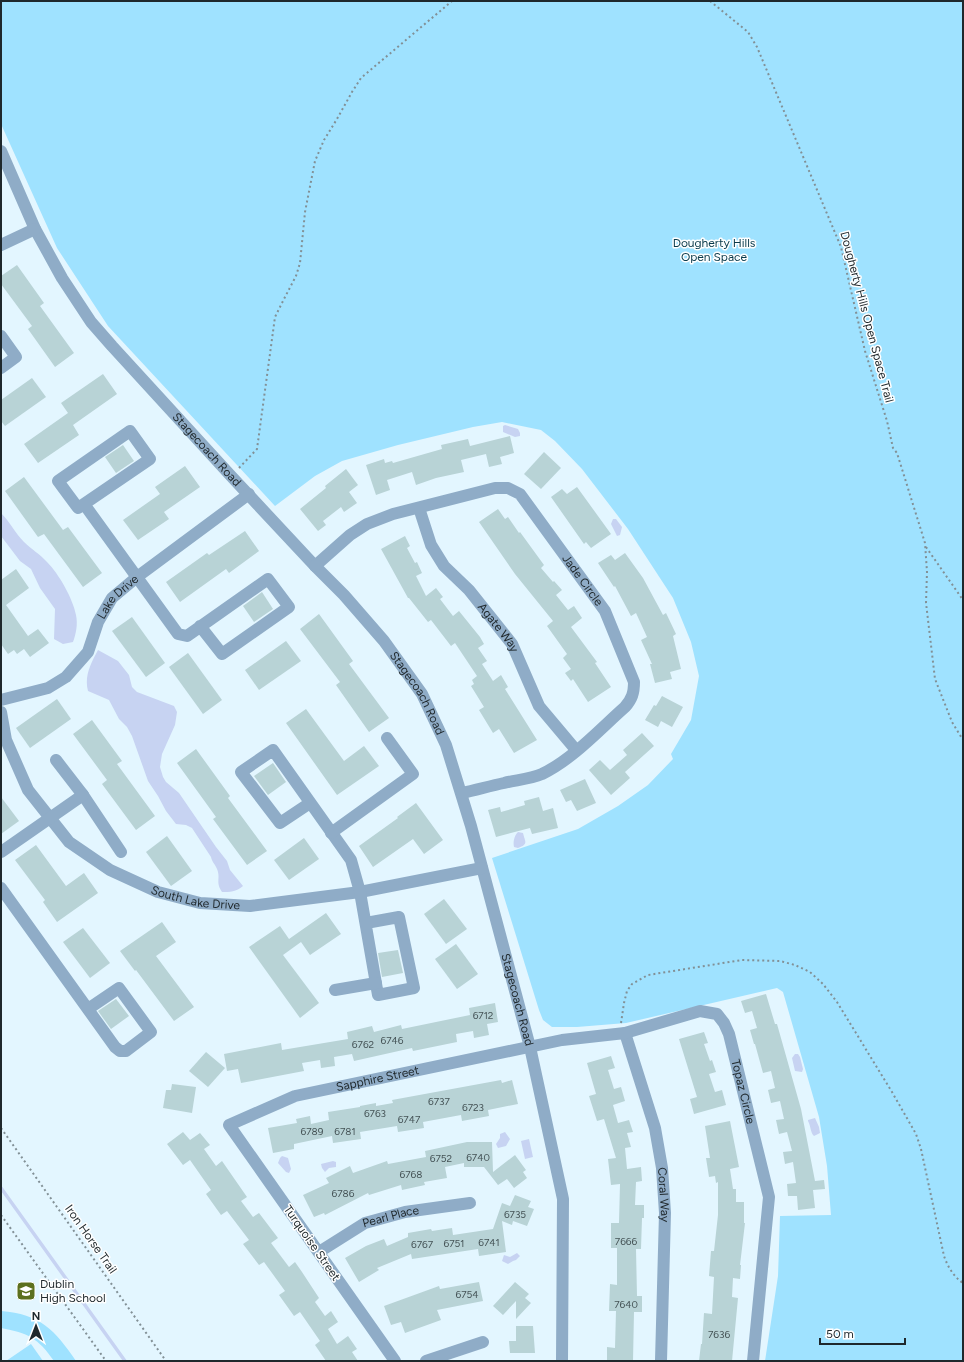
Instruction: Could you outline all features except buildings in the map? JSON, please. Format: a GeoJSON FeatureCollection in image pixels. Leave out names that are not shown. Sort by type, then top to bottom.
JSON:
{"type":"FeatureCollection","features":[{"type":"Feature","properties":{"kind":"street","name":"Stagecoach Road"},"geometry":{"type":"LineString","coordinates":[[1,150],[35,229],[62,278],[90,322],[231,476],[344,595],[384,641],[422,694],[446,745],[462,793],[530,1047],[563,1199],[562,1361]]}},
{"type":"Feature","properties":{"kind":"street"},"geometry":{"type":"LineString","coordinates":[[1,245],[35,229]]}},
{"type":"Feature","properties":{"kind":"street"},"geometry":{"type":"LineString","coordinates":[[1,336],[16,357],[1,368]]}},
{"type":"Feature","properties":{"kind":"street"},"geometry":{"type":"LineString","coordinates":[[130,431],[150,458],[84,504],[78,508],[58,481],[130,431]]}},
{"type":"Feature","properties":{"kind":"street","name":"Jade Circle"},"geometry":{"type":"LineString","coordinates":[[315,566],[350,535],[368,524],[393,514],[495,488],[508,488],[520,494],[605,611],[634,682],[634,692],[625,707],[556,766],[540,774],[524,779],[505,782],[462,793]]}},
{"type":"Feature","properties":{"kind":"street","name":"Lake Drive"},"geometry":{"type":"LineString","coordinates":[[1,700],[48,688],[66,677],[88,652],[98,622],[112,598],[137,577],[249,494]]}},
{"type":"Feature","properties":{"kind":"street"},"geometry":{"type":"LineString","coordinates":[[84,504],[178,634],[187,636],[200,626],[268,579],[289,607],[222,654],[200,626]]}},
{"type":"Feature","properties":{"kind":"street","name":"Agate Way"},"geometry":{"type":"LineString","coordinates":[[418,508],[431,544],[444,566],[468,590],[512,644],[539,706],[576,750]]}},
{"type":"Feature","properties":{"kind":"street","name":"South Lake Drive"},"geometry":{"type":"LineString","coordinates":[[1,712],[6,740],[28,790],[69,842],[110,870],[158,892],[200,903],[250,906],[360,892],[482,868]]}},
{"type":"Feature","properties":{"kind":"street"},"geometry":{"type":"LineString","coordinates":[[331,833],[413,774],[387,738]]}},
{"type":"Feature","properties":{"kind":"street"},"geometry":{"type":"LineString","coordinates":[[310,803],[280,823],[241,772],[273,750],[351,860],[360,892],[378,995],[414,988],[399,917],[366,923]]}},
{"type":"Feature","properties":{"kind":"street"},"geometry":{"type":"LineString","coordinates":[[56,760],[83,794],[121,852]]}},
{"type":"Feature","properties":{"kind":"street"},"geometry":{"type":"LineString","coordinates":[[1,852],[83,794]]}},
{"type":"Feature","properties":{"kind":"street"},"geometry":{"type":"LineString","coordinates":[[1,888],[115,1047],[120,1051],[126,1051],[151,1032],[119,988],[88,1009]]}},
{"type":"Feature","properties":{"kind":"street"},"geometry":{"type":"LineString","coordinates":[[335,990],[376,983]]}},
{"type":"Feature","properties":{"kind":"street","name":"Topaz Circle"},"geometry":{"type":"LineString","coordinates":[[530,1047],[562,1040],[625,1033],[700,1011],[717,1014],[724,1023],[769,1197],[753,1361]]}},
{"type":"Feature","properties":{"kind":"street","name":"Coral Way"},"geometry":{"type":"LineString","coordinates":[[625,1033],[655,1128],[662,1168],[665,1213],[661,1361]]}},
{"type":"Feature","properties":{"kind":"street","name":"Sapphire Street"},"geometry":{"type":"LineString","coordinates":[[229,1124],[295,1096],[530,1047]]}},
{"type":"Feature","properties":{"kind":"street","name":"Turquoise Street"},"geometry":{"type":"LineString","coordinates":[[229,1124],[395,1361]]}},
{"type":"Feature","properties":{"kind":"street","name":"Pearl Place"},"geometry":{"type":"LineString","coordinates":[[319,1252],[365,1223],[405,1212],[470,1203]]}},
{"type":"Feature","properties":{"kind":"street"},"geometry":{"type":"LineString","coordinates":[[426,1361],[483,1342]]}},
{"type":"Feature","properties":{"kind":"path"},"geometry":{"type":"LineString","coordinates":[[231,476],[257,449],[276,317],[296,276],[300,263],[305,212],[315,160],[324,140],[361,78],[452,1]]}},
{"type":"Feature","properties":{"kind":"path","name":"Dougherty Hills Open Space Trail"},"geometry":{"type":"LineString","coordinates":[[710,1],[748,32],[757,47],[841,247],[865,351],[887,422],[893,448],[897,453],[925,546],[927,572],[926,604],[935,679],[952,722],[963,740]]}},
{"type":"Feature","properties":{"kind":"path","name":"Dougherty Hills Open Space Trail"},"geometry":{"type":"LineString","coordinates":[[925,546],[963,600]]}},
{"type":"Feature","properties":{"kind":"path"},"geometry":{"type":"LineString","coordinates":[[625,1033],[621,1025],[621,1020],[627,991],[632,984],[648,975],[742,960],[780,961],[795,965],[810,972],[823,984],[837,1002],[916,1134],[921,1149],[944,1256],[951,1272],[963,1283]]}},
{"type":"Feature","properties":{"kind":"path","name":"Iron Horse Trail"},"geometry":{"type":"LineString","coordinates":[[1,1128],[166,1361]]}},
{"type":"Feature","properties":{"kind":"path"},"geometry":{"type":"LineString","coordinates":[[1,1215],[106,1361]]}},
{"type":"Feature","properties":{"kind":"green space","name":"Dougherty Hills Open Space"},"geometry":{"type":"Polygon","coordinates":[[[1,1],[963,1],[963,1361],[765,1361],[778,1276],[780,1216],[831,1215],[827,1166],[819,1117],[783,992],[777,988],[626,1023],[577,1027],[552,1027],[543,1020],[492,858],[578,829],[618,806],[648,785],[673,759],[671,754],[691,720],[699,676],[691,642],[673,598],[628,529],[582,469],[555,441],[541,430],[502,422],[473,427],[398,445],[342,461],[315,476],[275,506],[108,326],[57,248],[1,124],[1,1]]]}},
{"type":"Feature","properties":{"kind":"green space"},"geometry":{"type":"Polygon","coordinates":[[[1,1311],[26,1316],[45,1326],[61,1341],[76,1361],[54,1361],[43,1347],[32,1338],[18,1332],[1,1328],[1,1311]]]}},
{"type":"Feature","properties":{"kind":"green space"},"geometry":{"type":"Polygon","coordinates":[[[31,1344],[43,1361],[6,1361],[31,1344]]]}},
{"type":"Feature","properties":{"kind":"shaded area"},"geometry":{"type":"Polygon","coordinates":[[[505,425],[518,429],[520,436],[515,437],[503,432],[503,426],[505,425]]]}},
{"type":"Feature","properties":{"kind":"shaded area"},"geometry":{"type":"Polygon","coordinates":[[[1,513],[24,542],[52,567],[65,587],[77,618],[73,642],[63,644],[54,639],[55,609],[40,588],[31,569],[20,561],[1,536],[1,513]]]}},
{"type":"Feature","properties":{"kind":"shaded area"},"geometry":{"type":"Polygon","coordinates":[[[613,519],[616,519],[622,527],[620,535],[617,536],[611,524],[613,519]]]}},
{"type":"Feature","properties":{"kind":"shaded area"},"geometry":{"type":"Polygon","coordinates":[[[98,650],[118,661],[129,675],[132,687],[137,692],[174,706],[177,712],[175,725],[162,754],[160,767],[163,777],[166,782],[179,793],[227,861],[230,870],[243,886],[240,888],[233,891],[222,892],[219,885],[218,872],[211,857],[192,828],[186,825],[176,824],[166,811],[148,781],[132,736],[127,727],[119,719],[109,700],[88,691],[88,675],[98,650]]]}},
{"type":"Feature","properties":{"kind":"shaded area"},"geometry":{"type":"Polygon","coordinates":[[[518,832],[523,833],[525,844],[518,848],[514,847],[514,843],[518,832]]]}},
{"type":"Feature","properties":{"kind":"shaded area"},"geometry":{"type":"Polygon","coordinates":[[[795,1054],[798,1054],[800,1057],[803,1069],[802,1072],[795,1071],[792,1058],[795,1054]]]}},
{"type":"Feature","properties":{"kind":"shaded area"},"geometry":{"type":"Polygon","coordinates":[[[815,1118],[820,1133],[814,1136],[808,1120],[815,1118]]]}},
{"type":"Feature","properties":{"kind":"shaded area"},"geometry":{"type":"Polygon","coordinates":[[[505,1132],[510,1139],[506,1146],[498,1148],[496,1144],[500,1138],[500,1134],[505,1132]]]}},
{"type":"Feature","properties":{"kind":"shaded area"},"geometry":{"type":"Polygon","coordinates":[[[529,1139],[533,1157],[525,1159],[521,1141],[529,1139]]]}},
{"type":"Feature","properties":{"kind":"shaded area"},"geometry":{"type":"Polygon","coordinates":[[[282,1156],[288,1158],[291,1169],[289,1173],[286,1172],[278,1163],[282,1156]]]}},
{"type":"Feature","properties":{"kind":"shaded area"},"geometry":{"type":"Polygon","coordinates":[[[333,1161],[336,1162],[336,1167],[329,1168],[325,1172],[321,1164],[333,1161]]]}},
{"type":"Feature","properties":{"kind":"shaded area"},"geometry":{"type":"Polygon","coordinates":[[[517,1253],[520,1256],[516,1260],[508,1264],[502,1261],[504,1255],[510,1257],[517,1253]]]}},
{"type":"Feature","properties":{"kind":"waterway"},"geometry":{"type":"LineString","coordinates":[[1,1188],[125,1361]]}},
{"type":"Feature","properties":{"kind":"place","name":"Dublin High School"},"geometry":{"type":"Point","coordinates":[26,1291]}}]}
